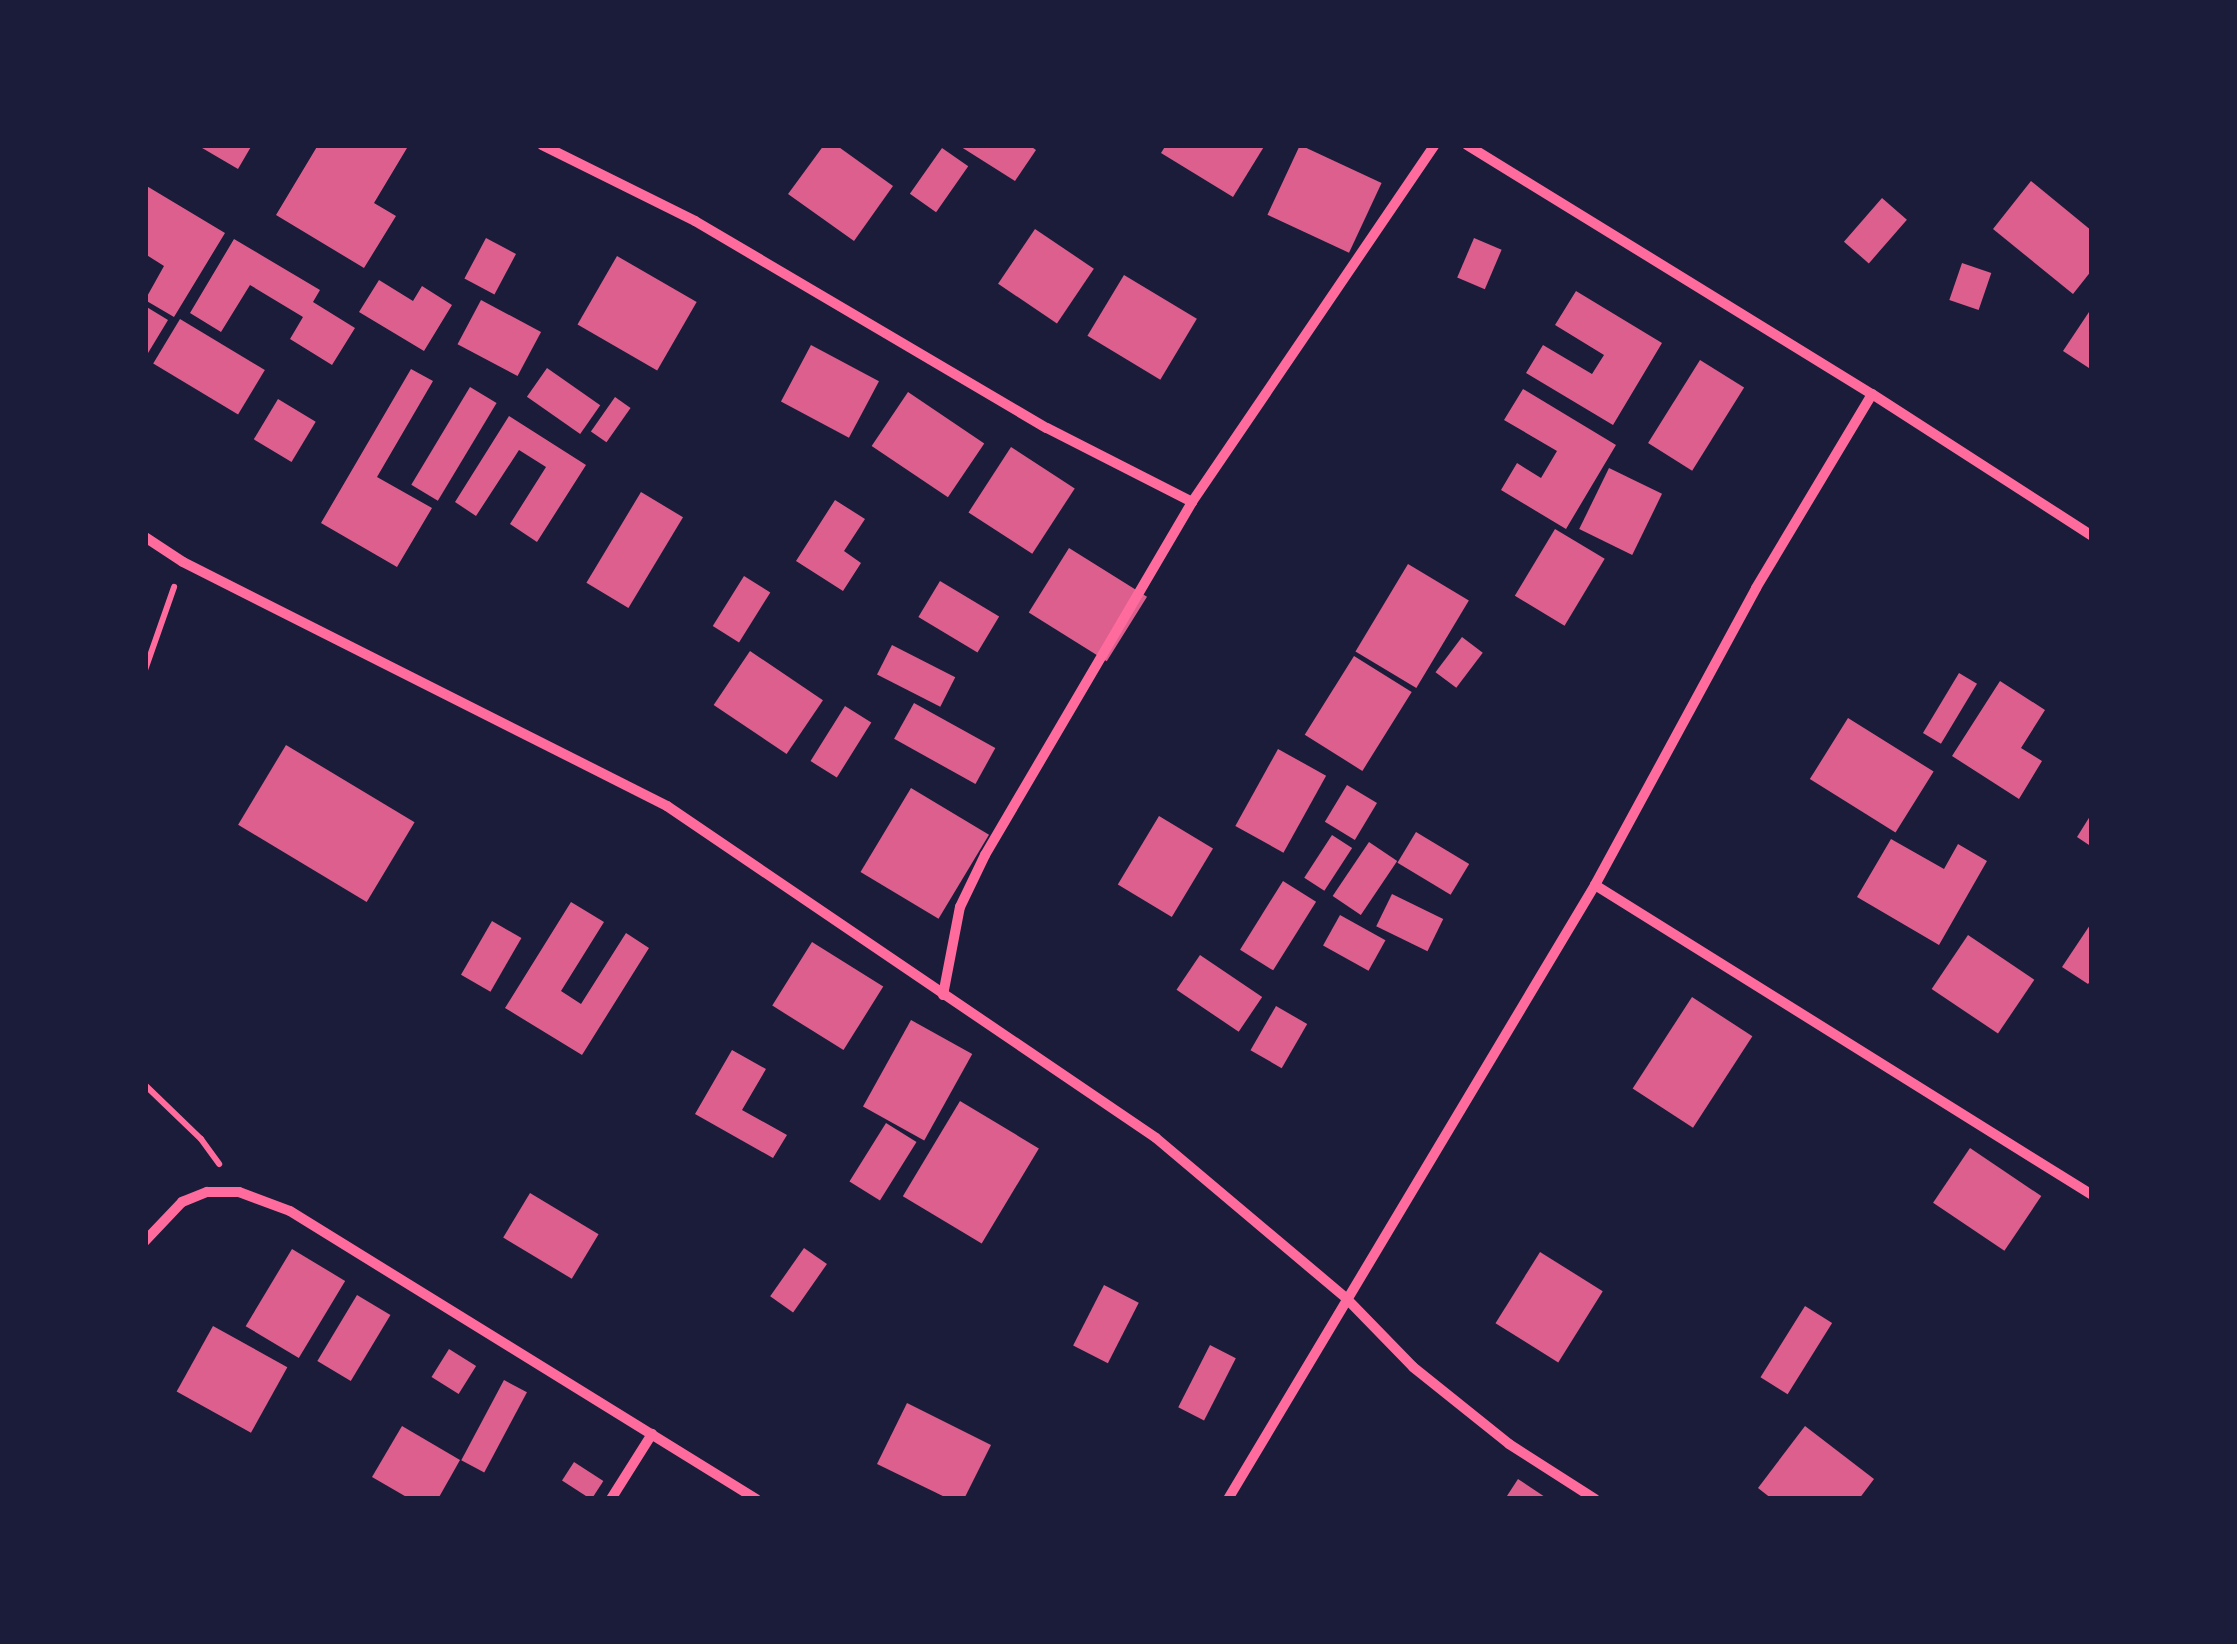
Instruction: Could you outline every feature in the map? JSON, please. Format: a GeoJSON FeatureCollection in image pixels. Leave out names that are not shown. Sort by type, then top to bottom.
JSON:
{"type":"FeatureCollection","features":[{"type":"Feature","properties":{"kind":"street"},"geometry":{"type":"LineString","coordinates":[[542,145],[695,221],[1047,428],[1192,502]]}},
{"type":"Feature","properties":{"kind":"street"},"geometry":{"type":"LineString","coordinates":[[943,995],[960,907],[984,855],[1192,502],[1434,145]]}},
{"type":"Feature","properties":{"kind":"street"},"geometry":{"type":"LineString","coordinates":[[1466,145],[1872,394],[2092,536]]}},
{"type":"Feature","properties":{"kind":"street"},"geometry":{"type":"LineString","coordinates":[[1228,1499],[1595,886],[1756,588],[1872,394]]}},
{"type":"Feature","properties":{"kind":"street"},"geometry":{"type":"LineString","coordinates":[[145,537],[183,562],[667,806],[1156,1138],[1346,1298],[1425,1377],[1509,1444],[1595,1499]]}},
{"type":"Feature","properties":{"kind":"street"},"geometry":{"type":"LineString","coordinates":[[1595,886],[2092,1195]]}},
{"type":"Feature","properties":{"kind":"street"},"geometry":{"type":"LineString","coordinates":[[145,1242],[182,1202],[207,1192],[239,1192],[290,1211],[756,1499]]}},
{"type":"Feature","properties":{"kind":"street"},"geometry":{"type":"LineString","coordinates":[[611,1499],[652,1434]]}},
{"type":"Feature","properties":{"kind":"path"},"geometry":{"type":"LineString","coordinates":[[145,670],[183,562]]}},
{"type":"Feature","properties":{"kind":"path"},"geometry":{"type":"LineString","coordinates":[[145,1085],[201,1139],[239,1192]]}},
{"type":"Feature","properties":{"kind":"building"},"geometry":{"type":"Polygon","coordinates":[[[197,145],[252,145],[238,169],[197,145]]]}},
{"type":"Feature","properties":{"kind":"building"},"geometry":{"type":"Polygon","coordinates":[[[318,145],[407,148],[374,203],[396,216],[364,268],[276,215],[318,145]]]}},
{"type":"Feature","properties":{"kind":"building"},"geometry":{"type":"Polygon","coordinates":[[[824,145],[836,145],[893,186],[854,241],[788,194],[824,145]]]}},
{"type":"Feature","properties":{"kind":"building"},"geometry":{"type":"Polygon","coordinates":[[[958,145],[1029,145],[1036,150],[1015,181],[958,145]]]}},
{"type":"Feature","properties":{"kind":"building"},"geometry":{"type":"Polygon","coordinates":[[[1166,145],[1265,145],[1233,197],[1161,153],[1166,145]]]}},
{"type":"Feature","properties":{"kind":"building"},"geometry":{"type":"Polygon","coordinates":[[[1300,145],[1382,183],[1349,253],[1267,215],[1300,145]]]}},
{"type":"Feature","properties":{"kind":"building"},"geometry":{"type":"Polygon","coordinates":[[[942,148],[968,166],[936,212],[910,194],[942,148]]]}},
{"type":"Feature","properties":{"kind":"building"},"geometry":{"type":"Polygon","coordinates":[[[2031,181],[2092,231],[2092,270],[2073,294],[1993,229],[2031,181]]]}},
{"type":"Feature","properties":{"kind":"building"},"geometry":{"type":"Polygon","coordinates":[[[145,185],[225,233],[174,317],[145,300],[164,266],[145,254],[145,185]]]}},
{"type":"Feature","properties":{"kind":"building"},"geometry":{"type":"Polygon","coordinates":[[[1882,198],[1907,220],[1869,263],[1844,242],[1882,198]]]}},
{"type":"Feature","properties":{"kind":"building"},"geometry":{"type":"Polygon","coordinates":[[[1035,229],[1094,269],[1057,323],[998,284],[1035,229]]]}},
{"type":"Feature","properties":{"kind":"building"},"geometry":{"type":"Polygon","coordinates":[[[486,238],[516,254],[494,295],[464,279],[486,238]]]}},
{"type":"Feature","properties":{"kind":"building"},"geometry":{"type":"Polygon","coordinates":[[[1474,238],[1502,250],[1485,289],[1457,278],[1474,238]]]}},
{"type":"Feature","properties":{"kind":"building"},"geometry":{"type":"Polygon","coordinates":[[[234,239],[320,290],[313,302],[355,328],[332,365],[290,339],[303,317],[250,285],[221,332],[190,313],[234,239]]]}},
{"type":"Feature","properties":{"kind":"building"},"geometry":{"type":"Polygon","coordinates":[[[617,256],[697,302],[657,370],[578,324],[617,256]]]}},
{"type":"Feature","properties":{"kind":"building"},"geometry":{"type":"Polygon","coordinates":[[[1962,263],[1991,273],[1979,310],[1949,300],[1962,263]]]}},
{"type":"Feature","properties":{"kind":"building"},"geometry":{"type":"Polygon","coordinates":[[[1124,275],[1197,319],[1160,380],[1087,336],[1124,275]]]}},
{"type":"Feature","properties":{"kind":"building"},"geometry":{"type":"Polygon","coordinates":[[[379,280],[413,301],[422,286],[452,305],[424,351],[359,312],[379,280]]]}},
{"type":"Feature","properties":{"kind":"building"},"geometry":{"type":"Polygon","coordinates":[[[1576,291],[1662,343],[1613,425],[1526,373],[1543,345],[1592,374],[1604,355],[1555,325],[1576,291]]]}},
{"type":"Feature","properties":{"kind":"building"},"geometry":{"type":"Polygon","coordinates":[[[481,300],[541,332],[518,376],[458,344],[481,300]]]}},
{"type":"Feature","properties":{"kind":"building"},"geometry":{"type":"Polygon","coordinates":[[[145,306],[168,320],[145,358],[145,306]]]}},
{"type":"Feature","properties":{"kind":"building"},"geometry":{"type":"Polygon","coordinates":[[[2089,312],[2092,314],[2092,370],[2063,351],[2089,312]]]}},
{"type":"Feature","properties":{"kind":"building"},"geometry":{"type":"Polygon","coordinates":[[[180,319],[265,370],[238,415],[153,364],[180,319]]]}},
{"type":"Feature","properties":{"kind":"building"},"geometry":{"type":"Polygon","coordinates":[[[811,345],[879,381],[849,438],[781,402],[811,345]]]}},
{"type":"Feature","properties":{"kind":"building"},"geometry":{"type":"Polygon","coordinates":[[[1700,360],[1744,388],[1692,471],[1648,443],[1700,360]]]}},
{"type":"Feature","properties":{"kind":"building"},"geometry":{"type":"Polygon","coordinates":[[[547,368],[600,405],[580,434],[527,397],[547,368]]]}},
{"type":"Feature","properties":{"kind":"building"},"geometry":{"type":"Polygon","coordinates":[[[411,369],[433,381],[377,477],[432,508],[397,567],[321,523],[411,369]]]}},
{"type":"Feature","properties":{"kind":"building"},"geometry":{"type":"Polygon","coordinates":[[[470,387],[497,403],[438,501],[411,485],[470,387]]]}},
{"type":"Feature","properties":{"kind":"building"},"geometry":{"type":"Polygon","coordinates":[[[1523,389],[1616,445],[1566,529],[1501,490],[1517,463],[1541,478],[1557,451],[1504,420],[1523,389]]]}},
{"type":"Feature","properties":{"kind":"building"},"geometry":{"type":"Polygon","coordinates":[[[908,392],[984,443],[948,497],[872,446],[908,392]]]}},
{"type":"Feature","properties":{"kind":"building"},"geometry":{"type":"Polygon","coordinates":[[[615,397],[631,408],[606,442],[591,431],[615,397]]]}},
{"type":"Feature","properties":{"kind":"building"},"geometry":{"type":"Polygon","coordinates":[[[278,399],[316,422],[292,462],[254,439],[278,399]]]}},
{"type":"Feature","properties":{"kind":"building"},"geometry":{"type":"Polygon","coordinates":[[[509,416],[586,465],[537,542],[510,524],[546,467],[519,450],[476,516],[455,502],[509,416]]]}},
{"type":"Feature","properties":{"kind":"building"},"geometry":{"type":"Polygon","coordinates":[[[1011,447],[1075,488],[1032,554],[969,512],[1011,447]]]}},
{"type":"Feature","properties":{"kind":"building"},"geometry":{"type":"Polygon","coordinates":[[[1609,468],[1662,494],[1632,555],[1579,529],[1609,468]]]}},
{"type":"Feature","properties":{"kind":"building"},"geometry":{"type":"Polygon","coordinates":[[[641,492],[683,517],[628,608],[586,583],[641,492]]]}},
{"type":"Feature","properties":{"kind":"building"},"geometry":{"type":"Polygon","coordinates":[[[835,500],[865,519],[844,551],[861,563],[843,591],[796,561],[835,500]]]}},
{"type":"Feature","properties":{"kind":"building"},"geometry":{"type":"Polygon","coordinates":[[[1555,529],[1605,559],[1565,626],[1515,596],[1555,529]]]}},
{"type":"Feature","properties":{"kind":"building"},"geometry":{"type":"Polygon","coordinates":[[[1069,548],[1147,597],[1107,661],[1029,612],[1069,548]]]}},
{"type":"Feature","properties":{"kind":"building"},"geometry":{"type":"Polygon","coordinates":[[[1408,564],[1469,601],[1416,688],[1355,651],[1408,564]]]}},
{"type":"Feature","properties":{"kind":"building"},"geometry":{"type":"Polygon","coordinates":[[[744,576],[770,592],[739,642],[713,626],[744,576]]]}},
{"type":"Feature","properties":{"kind":"building"},"geometry":{"type":"Polygon","coordinates":[[[940,581],[999,617],[978,653],[918,617],[940,581]]]}},
{"type":"Feature","properties":{"kind":"building"},"geometry":{"type":"Polygon","coordinates":[[[1462,637],[1483,653],[1456,688],[1436,672],[1462,637]]]}},
{"type":"Feature","properties":{"kind":"building"},"geometry":{"type":"Polygon","coordinates":[[[892,645],[955,677],[940,707],[877,674],[892,645]]]}},
{"type":"Feature","properties":{"kind":"building"},"geometry":{"type":"Polygon","coordinates":[[[750,651],[823,700],[787,754],[714,705],[750,651]]]}},
{"type":"Feature","properties":{"kind":"building"},"geometry":{"type":"Polygon","coordinates":[[[1354,656],[1412,692],[1362,771],[1305,735],[1354,656]]]}},
{"type":"Feature","properties":{"kind":"building"},"geometry":{"type":"Polygon","coordinates":[[[1959,673],[1977,684],[1941,744],[1923,733],[1959,673]]]}},
{"type":"Feature","properties":{"kind":"building"},"geometry":{"type":"Polygon","coordinates":[[[2000,681],[2045,710],[2021,748],[2042,761],[2019,799],[1952,756],[2000,681]]]}},
{"type":"Feature","properties":{"kind":"building"},"geometry":{"type":"Polygon","coordinates":[[[914,703],[995,748],[975,784],[894,739],[914,703]]]}},
{"type":"Feature","properties":{"kind":"building"},"geometry":{"type":"Polygon","coordinates":[[[845,706],[871,722],[837,778],[811,761],[845,706]]]}},
{"type":"Feature","properties":{"kind":"building"},"geometry":{"type":"Polygon","coordinates":[[[1848,718],[1934,772],[1895,833],[1810,779],[1848,718]]]}},
{"type":"Feature","properties":{"kind":"building"},"geometry":{"type":"Polygon","coordinates":[[[286,745],[415,822],[367,902],[238,825],[286,745]]]}},
{"type":"Feature","properties":{"kind":"building"},"geometry":{"type":"Polygon","coordinates":[[[1278,749],[1326,776],[1283,853],[1235,826],[1278,749]]]}},
{"type":"Feature","properties":{"kind":"building"},"geometry":{"type":"Polygon","coordinates":[[[1347,785],[1377,803],[1355,840],[1325,822],[1347,785]]]}},
{"type":"Feature","properties":{"kind":"building"},"geometry":{"type":"Polygon","coordinates":[[[911,788],[989,835],[939,919],[861,872],[911,788]]]}},
{"type":"Feature","properties":{"kind":"building"},"geometry":{"type":"Polygon","coordinates":[[[2092,813],[2092,847],[2077,837],[2092,813]]]}},
{"type":"Feature","properties":{"kind":"building"},"geometry":{"type":"Polygon","coordinates":[[[1159,816],[1213,848],[1172,917],[1118,885],[1159,816]]]}},
{"type":"Feature","properties":{"kind":"building"},"geometry":{"type":"Polygon","coordinates":[[[1416,832],[1469,864],[1451,895],[1397,863],[1416,832]]]}},
{"type":"Feature","properties":{"kind":"building"},"geometry":{"type":"Polygon","coordinates":[[[1332,835],[1352,848],[1324,891],[1304,878],[1332,835]]]}},
{"type":"Feature","properties":{"kind":"building"},"geometry":{"type":"Polygon","coordinates":[[[1891,839],[1944,869],[1958,844],[1987,861],[1939,945],[1857,897],[1891,839]]]}},
{"type":"Feature","properties":{"kind":"building"},"geometry":{"type":"Polygon","coordinates":[[[1369,842],[1397,861],[1361,915],[1333,896],[1369,842]]]}},
{"type":"Feature","properties":{"kind":"building"},"geometry":{"type":"Polygon","coordinates":[[[1283,881],[1316,902],[1273,970],[1240,950],[1283,881]]]}},
{"type":"Feature","properties":{"kind":"building"},"geometry":{"type":"Polygon","coordinates":[[[1392,894],[1443,919],[1427,951],[1376,926],[1392,894]]]}},
{"type":"Feature","properties":{"kind":"building"},"geometry":{"type":"Polygon","coordinates":[[[571,902],[604,922],[561,991],[581,1004],[626,933],[649,948],[582,1055],[505,1008],[571,902]]]}},
{"type":"Feature","properties":{"kind":"building"},"geometry":{"type":"Polygon","coordinates":[[[1340,915],[1385,940],[1369,971],[1323,946],[1340,915]]]}},
{"type":"Feature","properties":{"kind":"building"},"geometry":{"type":"Polygon","coordinates":[[[492,921],[521,938],[490,992],[461,975],[492,921]]]}},
{"type":"Feature","properties":{"kind":"building"},"geometry":{"type":"Polygon","coordinates":[[[2092,922],[2092,979],[2088,984],[2062,967],[2092,922]]]}},
{"type":"Feature","properties":{"kind":"building"},"geometry":{"type":"Polygon","coordinates":[[[1968,935],[2034,980],[1998,1034],[1932,989],[1968,935]]]}},
{"type":"Feature","properties":{"kind":"building"},"geometry":{"type":"Polygon","coordinates":[[[812,942],[883,987],[843,1050],[772,1006],[812,942]]]}},
{"type":"Feature","properties":{"kind":"building"},"geometry":{"type":"Polygon","coordinates":[[[1200,955],[1262,997],[1239,1032],[1177,990],[1200,955]]]}},
{"type":"Feature","properties":{"kind":"building"},"geometry":{"type":"Polygon","coordinates":[[[1692,997],[1752,1036],[1693,1128],[1633,1088],[1692,997]]]}},
{"type":"Feature","properties":{"kind":"building"},"geometry":{"type":"Polygon","coordinates":[[[1276,1006],[1307,1024],[1282,1068],[1250,1050],[1276,1006]]]}},
{"type":"Feature","properties":{"kind":"building"},"geometry":{"type":"Polygon","coordinates":[[[911,1020],[972,1054],[924,1141],[863,1107],[911,1020]]]}},
{"type":"Feature","properties":{"kind":"building"},"geometry":{"type":"Polygon","coordinates":[[[732,1050],[766,1069],[742,1110],[787,1135],[773,1158],[695,1114],[732,1050]]]}},
{"type":"Feature","properties":{"kind":"building"},"geometry":{"type":"Polygon","coordinates":[[[960,1101],[1039,1148],[982,1244],[903,1196],[960,1101]]]}},
{"type":"Feature","properties":{"kind":"building"},"geometry":{"type":"Polygon","coordinates":[[[886,1123],[917,1142],[880,1201],[849,1182],[886,1123]]]}},
{"type":"Feature","properties":{"kind":"building"},"geometry":{"type":"Polygon","coordinates":[[[1970,1148],[2041,1196],[2004,1251],[1933,1203],[1970,1148]]]}},
{"type":"Feature","properties":{"kind":"building"},"geometry":{"type":"Polygon","coordinates":[[[530,1193],[599,1234],[572,1279],[503,1238],[530,1193]]]}},
{"type":"Feature","properties":{"kind":"building"},"geometry":{"type":"Polygon","coordinates":[[[804,1248],[827,1264],[793,1312],[770,1296],[804,1248]]]}},
{"type":"Feature","properties":{"kind":"building"},"geometry":{"type":"Polygon","coordinates":[[[292,1249],[345,1281],[299,1358],[246,1326],[292,1249]]]}},
{"type":"Feature","properties":{"kind":"building"},"geometry":{"type":"Polygon","coordinates":[[[1540,1252],[1603,1291],[1558,1362],[1495,1323],[1540,1252]]]}},
{"type":"Feature","properties":{"kind":"building"},"geometry":{"type":"Polygon","coordinates":[[[1104,1285],[1139,1303],[1108,1363],[1073,1346],[1104,1285]]]}},
{"type":"Feature","properties":{"kind":"building"},"geometry":{"type":"Polygon","coordinates":[[[357,1295],[390,1315],[351,1381],[317,1361],[357,1295]]]}},
{"type":"Feature","properties":{"kind":"building"},"geometry":{"type":"Polygon","coordinates":[[[1805,1306],[1832,1323],[1788,1394],[1760,1377],[1805,1306]]]}},
{"type":"Feature","properties":{"kind":"building"},"geometry":{"type":"Polygon","coordinates":[[[213,1326],[287,1367],[251,1433],[177,1392],[213,1326]]]}},
{"type":"Feature","properties":{"kind":"building"},"geometry":{"type":"Polygon","coordinates":[[[1210,1345],[1236,1358],[1204,1421],[1178,1407],[1210,1345]]]}},
{"type":"Feature","properties":{"kind":"building"},"geometry":{"type":"Polygon","coordinates":[[[449,1349],[476,1366],[459,1394],[432,1377],[449,1349]]]}},
{"type":"Feature","properties":{"kind":"building"},"geometry":{"type":"Polygon","coordinates":[[[504,1380],[527,1392],[484,1473],[461,1460],[504,1380]]]}},
{"type":"Feature","properties":{"kind":"building"},"geometry":{"type":"Polygon","coordinates":[[[907,1403],[991,1445],[964,1499],[949,1499],[877,1464],[907,1403]]]}},
{"type":"Feature","properties":{"kind":"building"},"geometry":{"type":"Polygon","coordinates":[[[402,1426],[460,1460],[438,1499],[410,1499],[372,1477],[402,1426]]]}},
{"type":"Feature","properties":{"kind":"building"},"geometry":{"type":"Polygon","coordinates":[[[1805,1426],[1874,1479],[1859,1499],[1772,1499],[1758,1488],[1805,1426]]]}},
{"type":"Feature","properties":{"kind":"building"},"geometry":{"type":"Polygon","coordinates":[[[574,1462],[603,1481],[591,1499],[562,1480],[574,1462]]]}},
{"type":"Feature","properties":{"kind":"building"},"geometry":{"type":"Polygon","coordinates":[[[1518,1479],[1548,1499],[1505,1499],[1518,1479]]]}}]}
